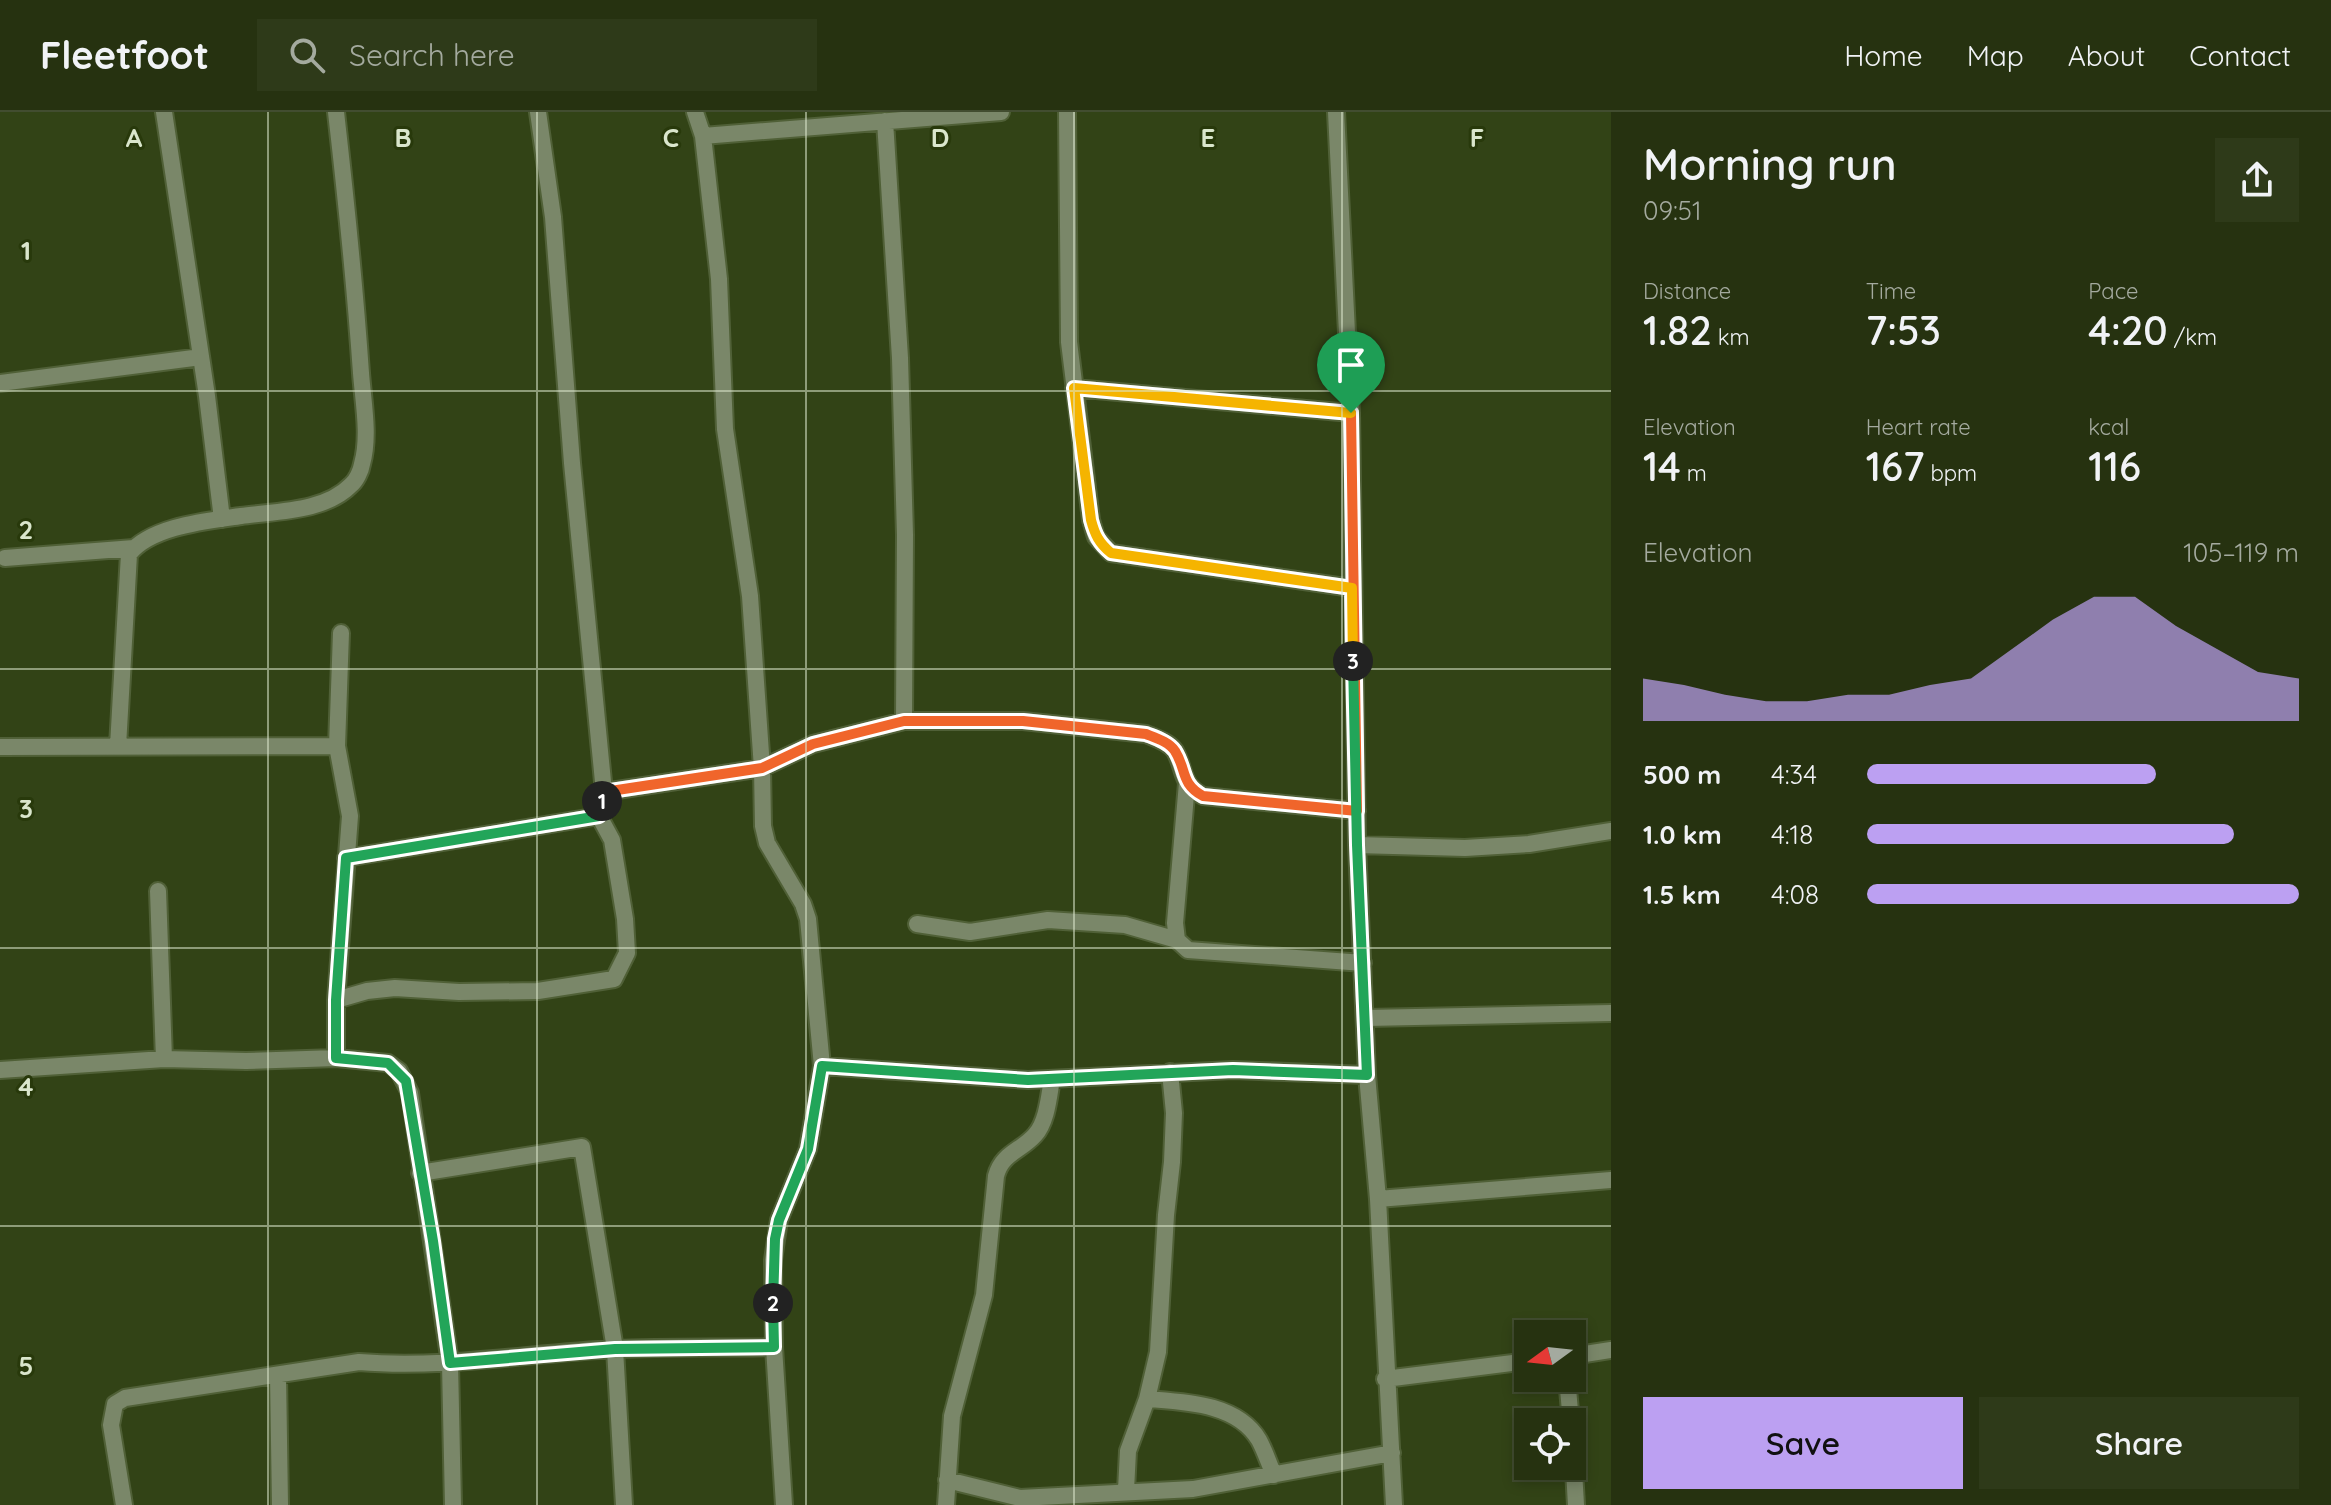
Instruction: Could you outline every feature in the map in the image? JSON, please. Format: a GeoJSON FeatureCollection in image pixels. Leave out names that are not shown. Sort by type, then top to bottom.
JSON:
{"type":"FeatureCollection","features":[{"type":"Feature","properties":{"kind":"street"},"geometry":{"type":"LineString","coordinates":[[164,112],[222,519]]}},
{"type":"Feature","properties":{"kind":"street"},"geometry":{"type":"LineString","coordinates":[[118,746],[129,554],[139,542],[154,534],[222,519],[316,505],[338,496],[353,484],[363,464],[365,430],[357,304],[336,112]]}},
{"type":"Feature","properties":{"kind":"street"},"geometry":{"type":"LineString","coordinates":[[336,1000],[367,991],[395,988],[538,991],[614,979],[627,953],[625,919],[612,840],[599,816],[604,792],[572,463],[553,217],[538,112]]}},
{"type":"Feature","properties":{"kind":"street"},"geometry":{"type":"LineString","coordinates":[[695,112],[703,136],[719,279],[725,429],[750,596],[762,768],[761,808],[767,843],[803,904],[808,919],[822,1066],[808,1149],[779,1220],[775,1239],[774,1347],[784,1505]]}},
{"type":"Feature","properties":{"kind":"street"},"geometry":{"type":"LineString","coordinates":[[703,136],[1001,112]]}},
{"type":"Feature","properties":{"kind":"street"},"geometry":{"type":"LineString","coordinates":[[1067,112],[1069,342],[1091,520],[1096,537],[1111,553],[1352,588]]}},
{"type":"Feature","properties":{"kind":"street"},"geometry":{"type":"LineString","coordinates":[[1336,112],[1351,413],[1357,845],[1367,1075],[1378,1199],[1385,1379],[1394,1505]]}},
{"type":"Feature","properties":{"kind":"street"},"geometry":{"type":"LineString","coordinates":[[885,121],[901,388],[905,535],[904,721]]}},
{"type":"Feature","properties":{"kind":"street"},"geometry":{"type":"LineString","coordinates":[[0,383],[201,357]]}},
{"type":"Feature","properties":{"kind":"street"},"geometry":{"type":"LineString","coordinates":[[1074,388],[1351,413]]}},
{"type":"Feature","properties":{"kind":"street"},"geometry":{"type":"LineString","coordinates":[[5,558],[134,548]]}},
{"type":"Feature","properties":{"kind":"street"},"geometry":{"type":"LineString","coordinates":[[336,1058],[336,1000],[350,816],[337,746],[341,633]]}},
{"type":"Feature","properties":{"kind":"street"},"geometry":{"type":"LineString","coordinates":[[604,792],[762,768],[813,744],[904,721],[1023,721],[1146,734],[1162,740],[1174,750],[1192,790],[1203,796],[1357,811]]}},
{"type":"Feature","properties":{"kind":"street"},"geometry":{"type":"LineString","coordinates":[[0,747],[337,746]]}},
{"type":"Feature","properties":{"kind":"street"},"geometry":{"type":"LineString","coordinates":[[1177,940],[1175,923],[1187,783]]}},
{"type":"Feature","properties":{"kind":"street"},"geometry":{"type":"LineString","coordinates":[[346,858],[599,816]]}},
{"type":"Feature","properties":{"kind":"street"},"geometry":{"type":"LineString","coordinates":[[1357,845],[1478,847],[1529,844],[1611,831]]}},
{"type":"Feature","properties":{"kind":"street"},"geometry":{"type":"LineString","coordinates":[[158,891],[164,1059]]}},
{"type":"Feature","properties":{"kind":"street"},"geometry":{"type":"LineString","coordinates":[[917,924],[970,932],[1048,920],[1125,925],[1177,940],[1188,950],[1363,963]]}},
{"type":"Feature","properties":{"kind":"street"},"geometry":{"type":"LineString","coordinates":[[1366,1018],[1611,1013]]}},
{"type":"Feature","properties":{"kind":"street"},"geometry":{"type":"LineString","coordinates":[[0,1070],[164,1059],[246,1061],[336,1058],[388,1063],[399,1071],[410,1093],[450,1363],[453,1505]]}},
{"type":"Feature","properties":{"kind":"street"},"geometry":{"type":"LineString","coordinates":[[822,1066],[1052,1079],[1099,1074],[1233,1070],[1367,1075]]}},
{"type":"Feature","properties":{"kind":"street"},"geometry":{"type":"LineString","coordinates":[[1126,1490],[1128,1451],[1147,1399],[1158,1352],[1172,1162],[1174,1113],[1170,1072]]}},
{"type":"Feature","properties":{"kind":"street"},"geometry":{"type":"LineString","coordinates":[[946,1505],[952,1416],[984,1295],[996,1176],[1003,1160],[1038,1132],[1048,1104],[1052,1079]]}},
{"type":"Feature","properties":{"kind":"street"},"geometry":{"type":"LineString","coordinates":[[420,1173],[582,1147],[615,1349],[624,1505]]}},
{"type":"Feature","properties":{"kind":"street"},"geometry":{"type":"LineString","coordinates":[[1378,1199],[1611,1180]]}},
{"type":"Feature","properties":{"kind":"street"},"geometry":{"type":"LineString","coordinates":[[124,1505],[111,1425],[115,1404],[134,1395],[359,1362],[389,1365],[450,1363],[615,1349],[774,1347]]}},
{"type":"Feature","properties":{"kind":"street"},"geometry":{"type":"LineString","coordinates":[[1586,1354],[1611,1350]]}},
{"type":"Feature","properties":{"kind":"street"},"geometry":{"type":"LineString","coordinates":[[1385,1379],[1514,1363]]}},
{"type":"Feature","properties":{"kind":"street"},"geometry":{"type":"LineString","coordinates":[[278,1375],[280,1505]]}},
{"type":"Feature","properties":{"kind":"street"},"geometry":{"type":"LineString","coordinates":[[1147,1399],[1224,1411],[1259,1439],[1274,1475]]}},
{"type":"Feature","properties":{"kind":"street"},"geometry":{"type":"LineString","coordinates":[[947,1480],[1020,1498],[1126,1490],[1193,1497],[1274,1475],[1392,1453]]}},
{"type":"Feature","properties":{"kind":"street"},"geometry":{"type":"LineString","coordinates":[[1575,1480],[1576,1505]]}},
{"type":"Feature","properties":{"kind":"route"},"geometry":{"type":"LineString","coordinates":[[1351,413],[1074,388],[1091,520],[1096,537],[1111,553],[1352,588],[1357,811],[1357,845],[1367,1075],[1233,1070],[1099,1074],[1028,1080],[822,1066],[808,1149],[779,1220],[775,1239],[774,1347],[615,1349],[450,1363],[406,1081],[388,1063],[336,1058],[336,1000],[346,858],[553,821],[599,816],[604,792],[762,768],[813,744],[904,721],[1023,721],[1146,734],[1162,740],[1174,750],[1184,779],[1192,790],[1203,796],[1357,811],[1351,413]]}}]}
